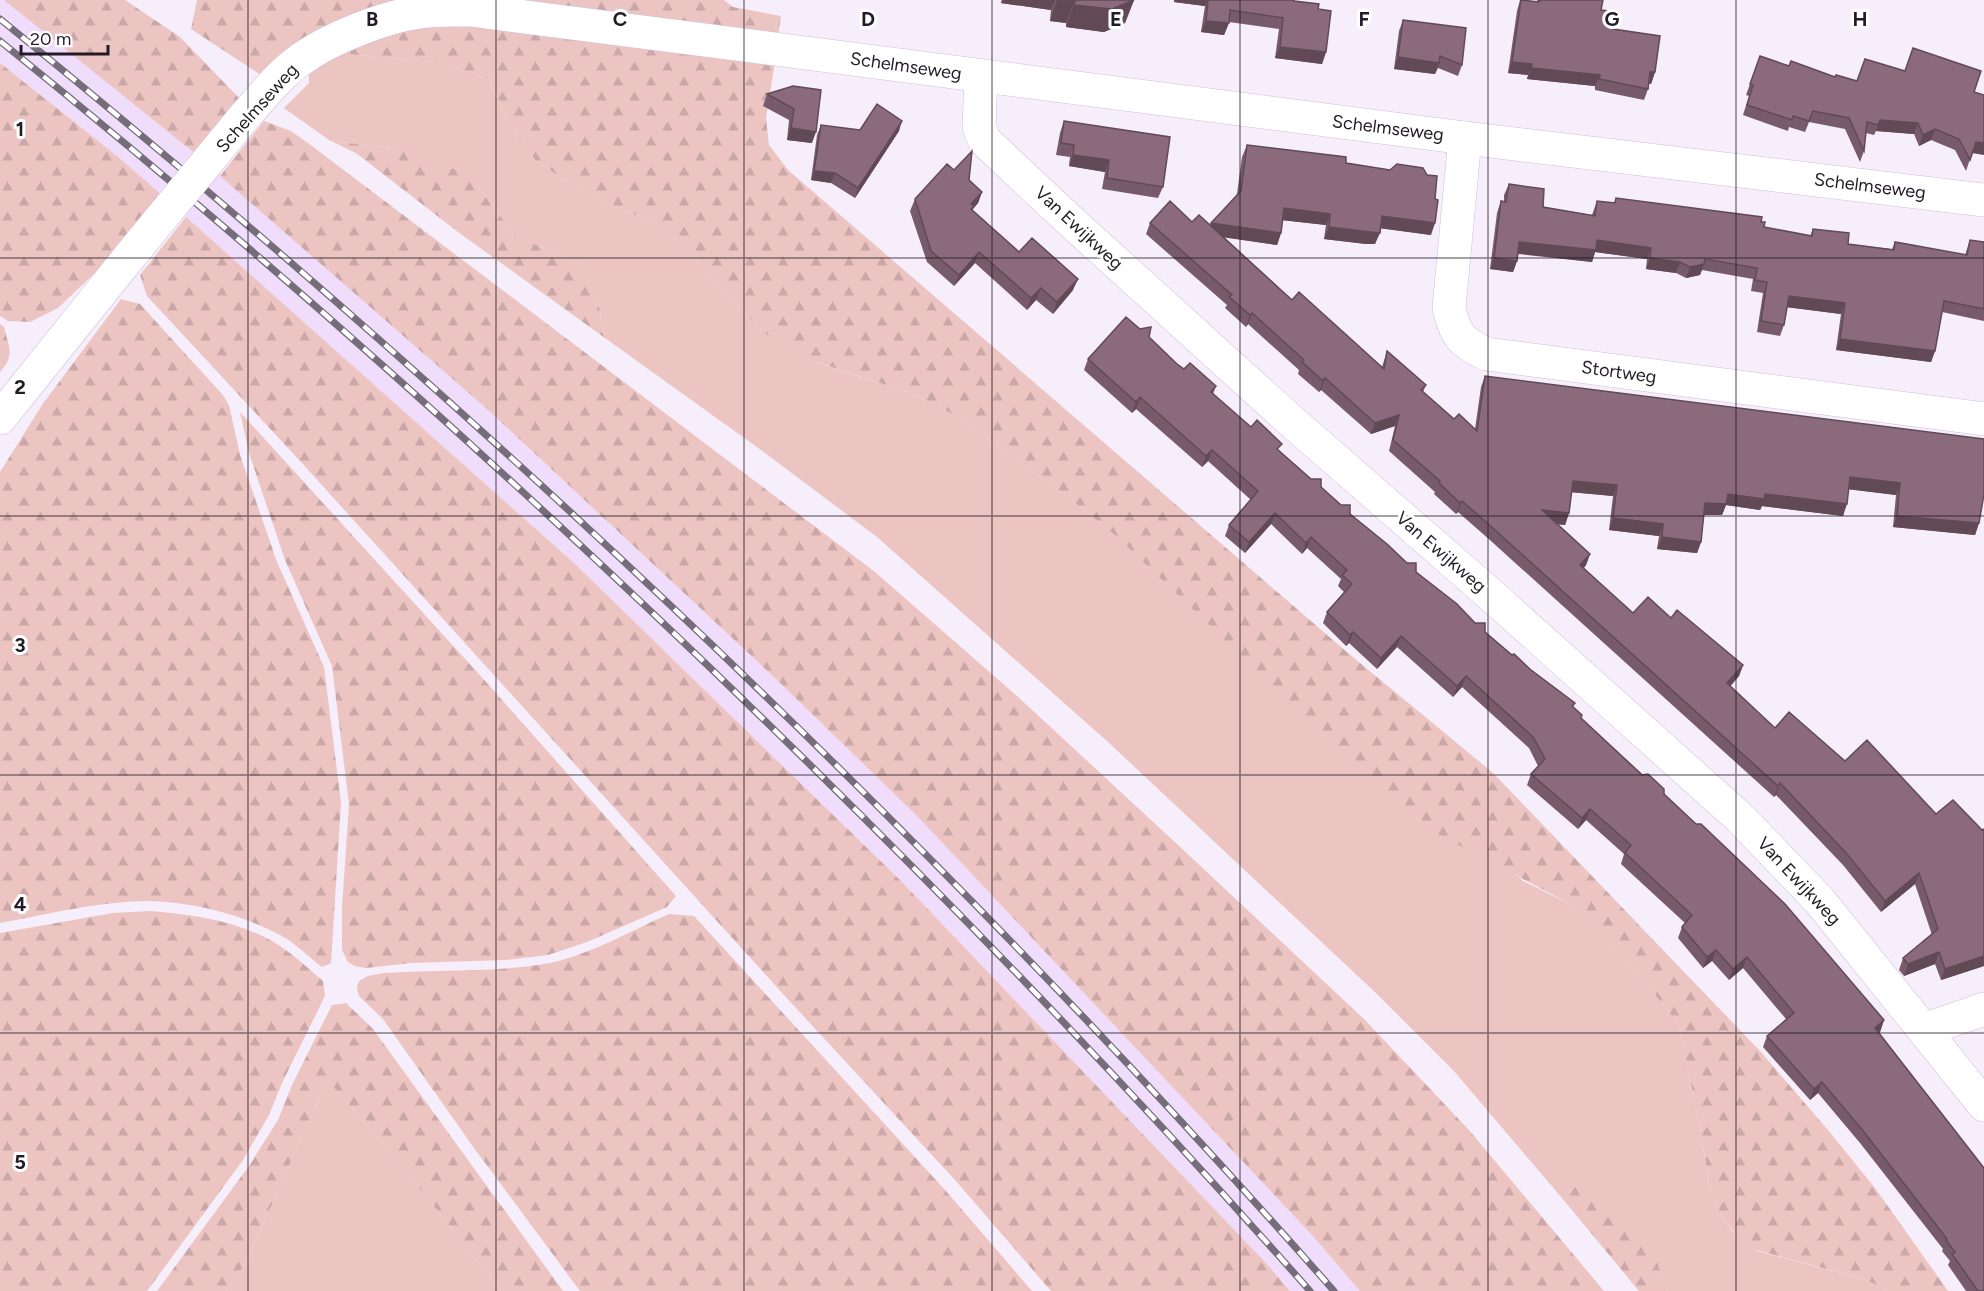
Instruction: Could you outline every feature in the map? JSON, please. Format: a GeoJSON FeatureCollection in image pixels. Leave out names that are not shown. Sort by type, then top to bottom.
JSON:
{"type":"FeatureCollection","features":[{"type":"Feature","properties":{"kind":"street","name":"Schelmseweg"},"geometry":{"type":"LineString","coordinates":[[0,418],[245,116],[299,60],[327,44],[371,25],[420,12],[471,9],[1465,138],[1984,200]]}},
{"type":"Feature","properties":{"kind":"street","name":"Van Ewijkweg"},"geometry":{"type":"LineString","coordinates":[[981,76],[979,127],[984,140],[1282,413],[1491,595],[1740,818],[1819,900],[1984,1105]]}},
{"type":"Feature","properties":{"kind":"street","name":"Stortweg"},"geometry":{"type":"LineString","coordinates":[[1465,138],[1449,308],[1454,328],[1466,345],[1485,354],[1497,356],[1984,419]]}},
{"type":"Feature","properties":{"kind":"street"},"geometry":{"type":"LineString","coordinates":[[1924,1030],[1984,1009]]}},
{"type":"Feature","properties":{"kind":"shaded area"},"geometry":{"type":"Polygon","coordinates":[[[0,0],[4,0],[197,155],[486,408],[776,679],[918,817],[1312,1235],[1360,1291],[1290,1291],[1265,1262],[900,880],[574,563],[117,156],[0,63],[0,0]]]}},
{"type":"Feature","properties":{"kind":"green space"},"geometry":{"type":"Polygon","coordinates":[[[4,0],[125,0],[180,37],[240,99],[197,155],[4,0]]]}},
{"type":"Feature","properties":{"kind":"green space"},"geometry":{"type":"Polygon","coordinates":[[[197,0],[413,0],[264,77],[191,29],[197,0]]]}},
{"type":"Feature","properties":{"kind":"green space"},"geometry":{"type":"Polygon","coordinates":[[[500,0],[724,0],[733,7],[781,16],[778,37],[500,0]]]}},
{"type":"Feature","properties":{"kind":"green space"},"geometry":{"type":"Polygon","coordinates":[[[472,22],[775,62],[766,118],[769,145],[788,170],[1348,653],[1493,773],[1760,1051],[1875,1188],[1948,1291],[1887,1291],[1867,1280],[1756,1250],[1739,1239],[1722,1217],[1710,1190],[1679,1025],[1633,967],[1572,905],[1417,823],[1117,537],[1059,490],[958,417],[913,394],[792,354],[761,330],[663,226],[609,204],[571,184],[536,161],[515,132],[488,79],[442,63],[338,53],[374,39],[423,25],[472,22]]]}},
{"type":"Feature","properties":{"kind":"green space"},"geometry":{"type":"Polygon","coordinates":[[[338,53],[442,63],[488,79],[515,132],[536,161],[571,184],[609,204],[663,226],[761,330],[818,363],[913,394],[958,417],[1059,490],[1523,881],[1572,905],[1633,967],[1679,1025],[1710,1190],[1722,1217],[1732,1231],[1757,1251],[1867,1280],[1887,1291],[1667,1291],[1657,1261],[1576,1186],[1562,1198],[1453,1070],[1377,994],[1108,742],[877,537],[605,338],[597,296],[580,265],[515,235],[479,188],[398,150],[329,140],[284,108],[309,83],[309,71],[338,53]]]}},
{"type":"Feature","properties":{"kind":"green space"},"geometry":{"type":"Polygon","coordinates":[[[0,63],[117,156],[163,196],[114,255],[58,308],[30,322],[8,321],[0,316],[0,63]]]}},
{"type":"Feature","properties":{"kind":"green space"},"geometry":{"type":"Polygon","coordinates":[[[264,121],[291,131],[308,143],[875,572],[1017,696],[1364,1019],[1469,1130],[1604,1291],[1360,1291],[1312,1235],[918,817],[776,679],[486,408],[220,176],[264,121]]]}},
{"type":"Feature","properties":{"kind":"green space"},"geometry":{"type":"Polygon","coordinates":[[[329,140],[398,150],[460,171],[479,188],[515,235],[580,265],[590,279],[597,296],[605,338],[458,232],[356,153],[329,140]]]}},
{"type":"Feature","properties":{"kind":"green space"},"geometry":{"type":"Polygon","coordinates":[[[186,217],[574,563],[900,880],[1265,1262],[1290,1291],[1051,1291],[955,1180],[147,296],[140,275],[186,217]]]}},
{"type":"Feature","properties":{"kind":"green space"},"geometry":{"type":"Polygon","coordinates":[[[121,299],[140,304],[222,394],[229,405],[240,455],[277,562],[324,667],[341,803],[331,963],[322,967],[287,939],[267,929],[235,916],[184,904],[150,901],[112,903],[0,923],[0,472],[42,405],[121,299]]]}},
{"type":"Feature","properties":{"kind":"green space"},"geometry":{"type":"Polygon","coordinates":[[[0,324],[4,327],[10,351],[8,361],[0,372],[0,324]]]}},
{"type":"Feature","properties":{"kind":"green space"},"geometry":{"type":"Polygon","coordinates":[[[240,412],[487,683],[676,896],[667,907],[587,942],[548,955],[505,960],[411,963],[366,968],[348,962],[342,950],[342,908],[349,804],[332,666],[285,560],[249,453],[240,412]]]}},
{"type":"Feature","properties":{"kind":"green space"},"geometry":{"type":"Polygon","coordinates":[[[151,911],[217,921],[265,937],[291,954],[323,981],[325,996],[282,1083],[269,1115],[243,1160],[147,1291],[0,1291],[0,933],[113,913],[151,911]]]}},
{"type":"Feature","properties":{"kind":"green space"},"geometry":{"type":"Polygon","coordinates":[[[669,914],[694,916],[946,1191],[1032,1291],[580,1291],[474,1148],[383,1019],[359,996],[357,989],[359,981],[368,976],[384,973],[488,970],[550,963],[596,948],[669,914]]]}},
{"type":"Feature","properties":{"kind":"green space"},"geometry":{"type":"Polygon","coordinates":[[[346,1003],[373,1029],[563,1291],[501,1291],[399,1162],[327,1080],[247,1261],[226,1291],[157,1291],[249,1166],[278,1120],[292,1085],[332,1005],[346,1003]]]}},
{"type":"Feature","properties":{"kind":"green space"},"geometry":{"type":"Polygon","coordinates":[[[327,1080],[399,1162],[501,1291],[226,1291],[247,1261],[327,1080]]]}},
{"type":"Feature","properties":{"kind":"green space"},"geometry":{"type":"Polygon","coordinates":[[[1576,1186],[1616,1214],[1657,1261],[1667,1291],[1639,1291],[1562,1198],[1576,1186]]]}},
{"type":"Feature","properties":{"kind":"building"},"geometry":{"type":"Polygon","coordinates":[[[1068,0],[1134,0],[1112,9],[1074,5],[1075,1],[1068,0]]]}},
{"type":"Feature","properties":{"kind":"building"},"geometry":{"type":"Polygon","coordinates":[[[1208,0],[1294,0],[1319,4],[1318,9],[1331,11],[1326,52],[1280,47],[1283,18],[1230,10],[1229,23],[1206,21],[1208,0]]]}},
{"type":"Feature","properties":{"kind":"building"},"geometry":{"type":"Polygon","coordinates":[[[1521,0],[1539,2],[1540,0],[1603,0],[1601,10],[1615,12],[1613,29],[1660,36],[1655,72],[1650,72],[1648,89],[1599,79],[1600,75],[1531,68],[1532,64],[1512,62],[1521,0]]]}},
{"type":"Feature","properties":{"kind":"building"},"geometry":{"type":"Polygon","coordinates":[[[1403,20],[1466,28],[1462,65],[1440,56],[1439,63],[1398,57],[1403,20]]]}},
{"type":"Feature","properties":{"kind":"building"},"geometry":{"type":"Polygon","coordinates":[[[1913,48],[1981,71],[1974,92],[1984,95],[1984,143],[1976,142],[1970,160],[1959,139],[1935,129],[1923,135],[1918,123],[1880,120],[1878,125],[1867,122],[1864,151],[1849,118],[1813,111],[1809,121],[1793,116],[1792,120],[1747,105],[1753,85],[1750,84],[1760,56],[1789,66],[1791,61],[1835,77],[1836,75],[1857,81],[1865,59],[1905,71],[1913,48]]]}},
{"type":"Feature","properties":{"kind":"building"},"geometry":{"type":"Polygon","coordinates":[[[793,86],[821,90],[816,132],[791,128],[794,109],[767,94],[793,86]]]}},
{"type":"Feature","properties":{"kind":"building"},"geometry":{"type":"Polygon","coordinates":[[[877,104],[902,121],[858,188],[835,173],[814,171],[821,125],[860,130],[877,104]]]}},
{"type":"Feature","properties":{"kind":"building"},"geometry":{"type":"Polygon","coordinates":[[[1064,121],[1170,137],[1163,187],[1107,178],[1109,160],[1073,155],[1074,145],[1061,143],[1064,121]]]}},
{"type":"Feature","properties":{"kind":"building"},"geometry":{"type":"Polygon","coordinates":[[[1247,145],[1346,157],[1346,163],[1390,170],[1397,164],[1423,168],[1427,175],[1437,176],[1435,199],[1438,200],[1435,223],[1382,216],[1380,233],[1329,227],[1330,214],[1284,208],[1281,233],[1211,223],[1241,191],[1247,145]]]}},
{"type":"Feature","properties":{"kind":"building"},"geometry":{"type":"Polygon","coordinates":[[[972,151],[969,180],[982,192],[971,204],[974,206],[971,209],[1019,252],[1032,238],[1078,279],[1057,302],[1041,288],[1031,298],[979,252],[959,275],[931,251],[915,199],[947,164],[954,170],[972,151]]]}},
{"type":"Feature","properties":{"kind":"building"},"geometry":{"type":"Polygon","coordinates":[[[1509,184],[1544,189],[1543,207],[1595,216],[1597,201],[1615,203],[1616,198],[1762,217],[1761,222],[1765,222],[1764,227],[1812,236],[1813,229],[1849,233],[1848,244],[1894,250],[1895,242],[1967,255],[1970,240],[1984,242],[1984,309],[1944,301],[1935,351],[1840,339],[1845,303],[1789,296],[1784,325],[1761,321],[1767,282],[1755,280],[1757,268],[1705,259],[1704,264],[1690,267],[1680,262],[1650,258],[1651,248],[1597,240],[1596,250],[1519,242],[1517,261],[1494,258],[1501,201],[1506,202],[1509,184]]]}},
{"type":"Feature","properties":{"kind":"building"},"geometry":{"type":"Polygon","coordinates":[[[1170,201],[1192,222],[1199,215],[1292,300],[1299,292],[1384,369],[1387,351],[1426,385],[1421,390],[1454,419],[1459,414],[1477,431],[1485,376],[1984,439],[1984,494],[1979,523],[1897,516],[1900,483],[1850,477],[1847,504],[1765,494],[1764,499],[1728,494],[1726,504],[1705,503],[1701,542],[1662,537],[1663,524],[1613,518],[1617,485],[1573,481],[1569,513],[1542,510],[1590,554],[1580,565],[1633,613],[1648,597],[1671,618],[1677,610],[1743,665],[1727,683],[1775,728],[1789,712],[1845,761],[1867,740],[1936,814],[1953,800],[1982,830],[1984,829],[1984,956],[1945,969],[1939,952],[1908,964],[1903,958],[1938,929],[1919,873],[1885,901],[1847,854],[1780,783],[1778,786],[1495,530],[1462,501],[1460,503],[1439,483],[1440,481],[1393,440],[1399,415],[1375,423],[1325,378],[1323,381],[1302,362],[1304,360],[1252,313],[1250,315],[1229,297],[1232,295],[1150,223],[1170,201]]]}},
{"type":"Feature","properties":{"kind":"building"},"geometry":{"type":"Polygon","coordinates":[[[1126,317],[1140,329],[1151,327],[1149,337],[1177,364],[1184,369],[1190,363],[1216,386],[1211,392],[1251,427],[1257,420],[1282,444],[1277,449],[1311,479],[1321,479],[1321,487],[1341,505],[1350,505],[1350,514],[1407,563],[1416,563],[1416,572],[1457,604],[1475,623],[1485,623],[1485,632],[1575,703],[1572,706],[1582,715],[1581,718],[1642,775],[1648,774],[1664,789],[1664,794],[1696,824],[1701,824],[1785,904],[1884,1020],[1875,1028],[1984,1168],[1984,1291],[1978,1291],[1952,1254],[1955,1252],[1947,1239],[1822,1082],[1814,1089],[1767,1036],[1794,1013],[1747,957],[1733,969],[1716,950],[1707,957],[1682,927],[1692,915],[1625,853],[1631,845],[1590,809],[1582,818],[1531,774],[1545,759],[1533,737],[1466,676],[1457,686],[1401,636],[1381,658],[1353,632],[1350,635],[1327,612],[1352,584],[1342,575],[1347,570],[1311,537],[1306,543],[1275,513],[1249,542],[1229,525],[1258,491],[1212,450],[1206,456],[1140,397],[1136,402],[1088,359],[1126,317]]]}},
{"type":"Feature","properties":{"kind":"railway"},"geometry":{"type":"LineString","coordinates":[[0,19],[178,166],[353,316],[525,470],[694,627],[859,788],[1021,952],[1179,1120],[1334,1291]]}},
{"type":"Feature","properties":{"kind":"railway"},"geometry":{"type":"LineString","coordinates":[[0,41],[134,151],[331,320],[627,588],[828,783],[1025,982],[1122,1084],[1310,1291]]}}]}
